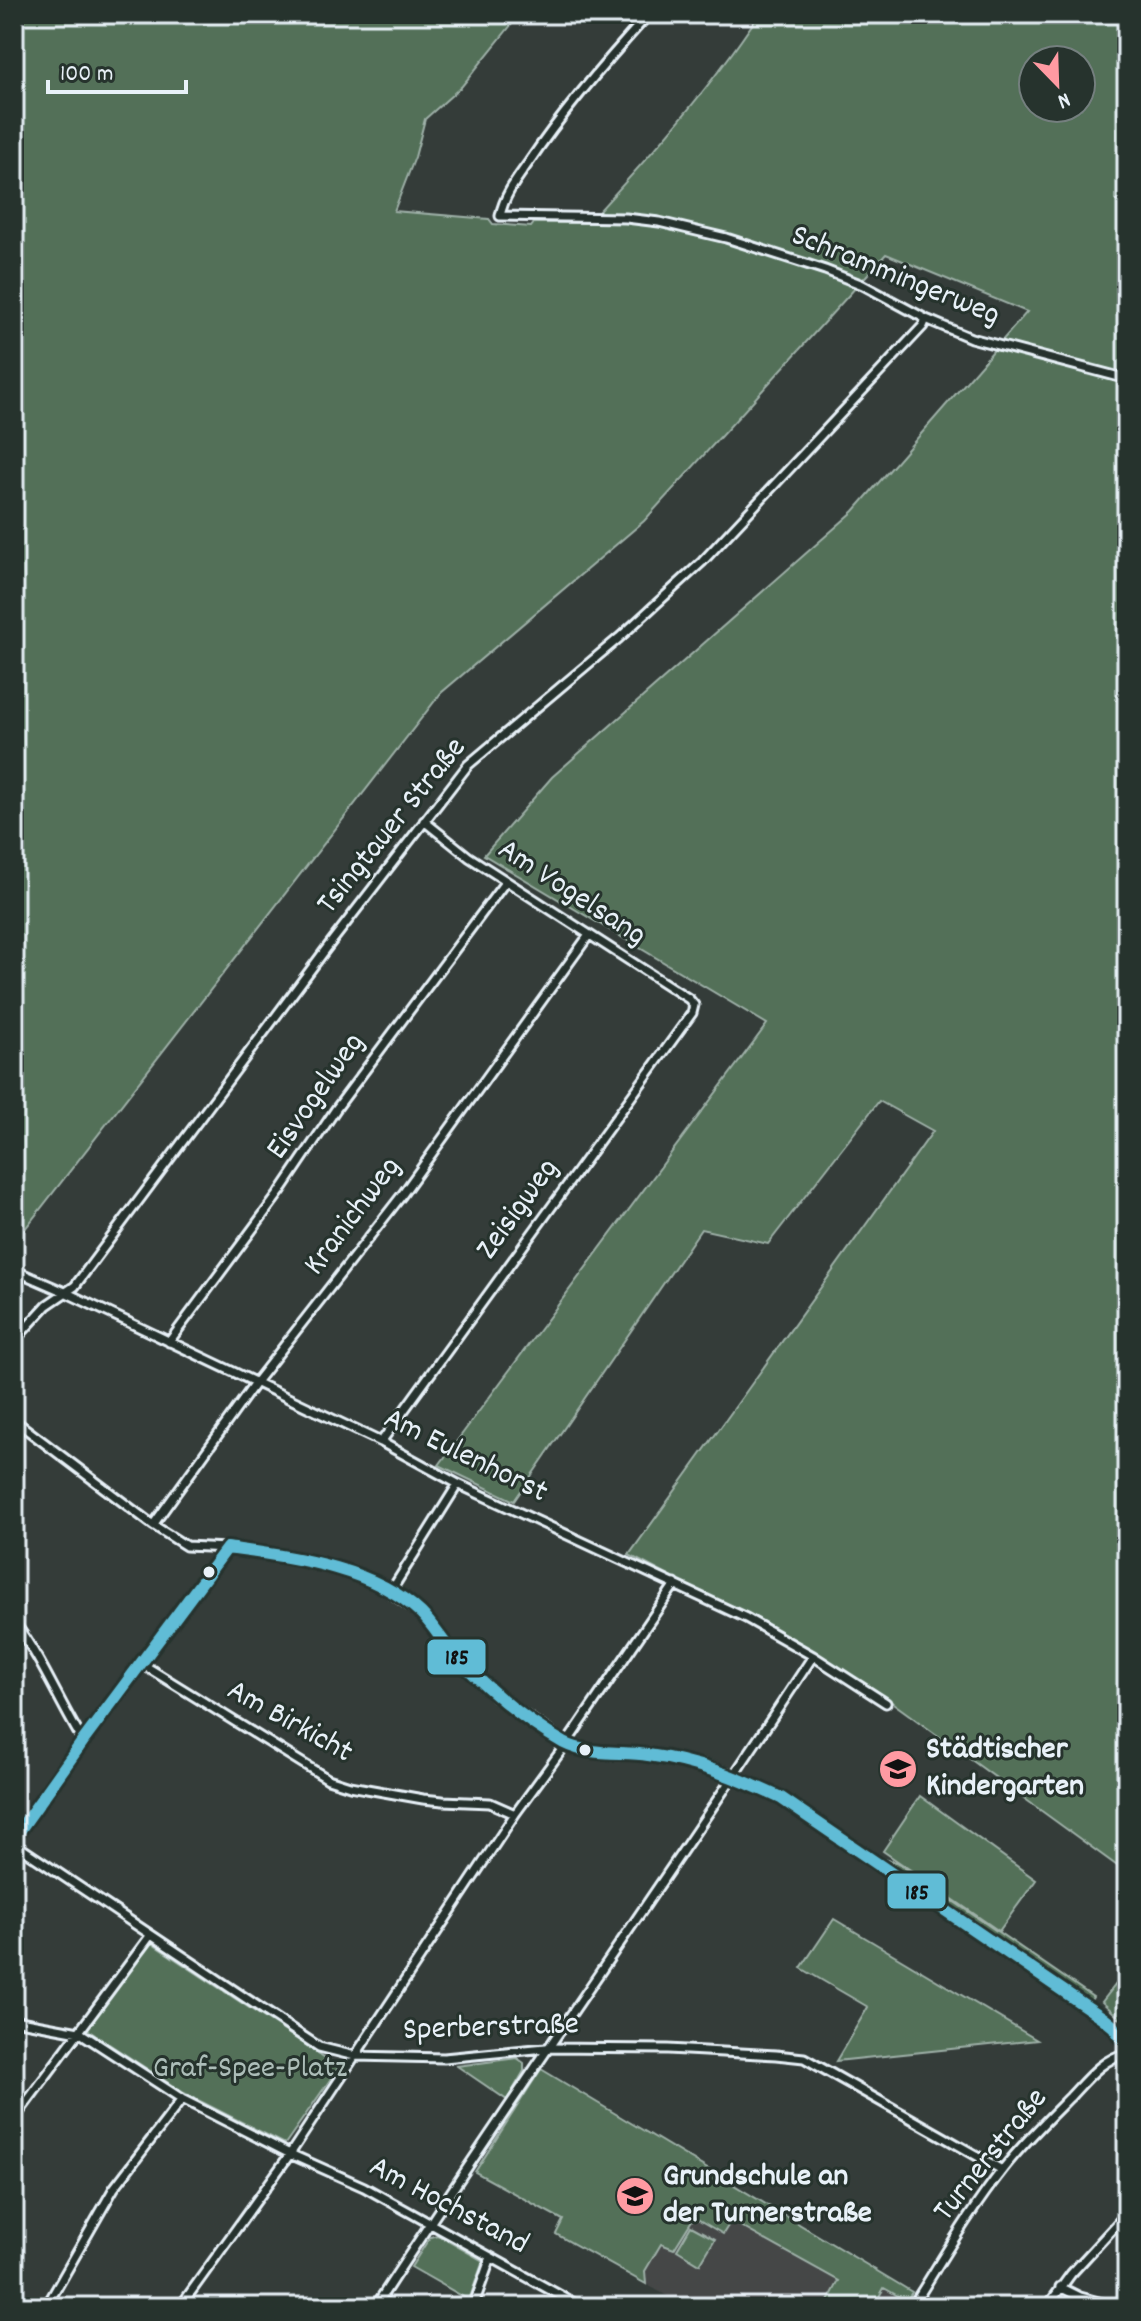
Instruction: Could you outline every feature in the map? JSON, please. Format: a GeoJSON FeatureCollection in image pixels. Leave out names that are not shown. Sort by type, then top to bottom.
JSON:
{"type":"FeatureCollection","features":[{"type":"Feature","properties":{"kind":"street","name":"Schrammingerweg"},"geometry":{"type":"LineString","coordinates":[[649,14],[543,140],[512,186],[502,204],[500,216],[626,218],[684,227],[825,270],[863,285],[926,319],[971,338],[1127,379]]}},
{"type":"Feature","properties":{"kind":"street","name":"Tsingtauer Straße"},"geometry":{"type":"LineString","coordinates":[[14,1341],[47,1305],[75,1286],[468,765],[619,638],[702,562],[923,326],[926,319]]}},
{"type":"Feature","properties":{"kind":"street","name":"Am Vogelsang"},"geometry":{"type":"LineString","coordinates":[[424,821],[469,857],[694,1005]]}},
{"type":"Feature","properties":{"kind":"street","name":"Eisvogelweg"},"geometry":{"type":"LineString","coordinates":[[169,1342],[263,1215],[336,1109],[506,881]]}},
{"type":"Feature","properties":{"kind":"street","name":"Kranichweg"},"geometry":{"type":"LineString","coordinates":[[153,1525],[256,1382],[402,1195],[589,935]]}},
{"type":"Feature","properties":{"kind":"street","name":"Zeisigweg"},"geometry":{"type":"LineString","coordinates":[[381,1442],[692,1013],[694,1005]]}},
{"type":"Feature","properties":{"kind":"street","name":"Am Eulenhorst"},"geometry":{"type":"LineString","coordinates":[[14,1270],[256,1382],[381,1442],[458,1484],[746,1618],[886,1703]]}},
{"type":"Feature","properties":{"kind":"street"},"geometry":{"type":"LineString","coordinates":[[14,1420],[153,1525],[186,1546],[280,1554],[369,1579],[391,1591],[431,1623],[451,1650],[496,1696],[566,1744],[586,1750],[649,1755],[701,1765],[734,1776],[781,1798],[1095,2012],[1114,2027],[1127,2051]]}},
{"type":"Feature","properties":{"kind":"street"},"geometry":{"type":"LineString","coordinates":[[391,1591],[458,1484]]}},
{"type":"Feature","properties":{"kind":"street"},"geometry":{"type":"LineString","coordinates":[[14,1838],[227,1548]]}},
{"type":"Feature","properties":{"kind":"street"},"geometry":{"type":"LineString","coordinates":[[180,2307],[290,2154],[515,1814],[675,1584]]}},
{"type":"Feature","properties":{"kind":"street"},"geometry":{"type":"LineString","coordinates":[[14,1622],[39,1658],[83,1741]]}},
{"type":"Feature","properties":{"kind":"street"},"geometry":{"type":"LineString","coordinates":[[375,2307],[546,2048],[813,1656]]}},
{"type":"Feature","properties":{"kind":"street","name":"Am Birkicht"},"geometry":{"type":"LineString","coordinates":[[142,1664],[328,1779],[423,1799],[490,1803],[515,1814]]}},
{"type":"Feature","properties":{"kind":"street","name":"Sperberstraße"},"geometry":{"type":"LineString","coordinates":[[14,1846],[319,2047],[355,2056],[444,2058],[546,2048],[668,2049],[804,2058],[1002,2170]]}},
{"type":"Feature","properties":{"kind":"street"},"geometry":{"type":"LineString","coordinates":[[14,2119],[150,1936]]}},
{"type":"Feature","properties":{"kind":"street"},"geometry":{"type":"LineString","coordinates":[[14,2020],[79,2032],[182,2099],[290,2154]]}},
{"type":"Feature","properties":{"kind":"street","name":"Turnerstraße"},"geometry":{"type":"LineString","coordinates":[[912,2307],[955,2237],[1002,2170],[1098,2067],[1127,2051]]}},
{"type":"Feature","properties":{"kind":"street"},"geometry":{"type":"LineString","coordinates":[[46,2307],[114,2188],[182,2099]]}},
{"type":"Feature","properties":{"kind":"street","name":"Am Hochstand"},"geometry":{"type":"LineString","coordinates":[[290,2154],[364,2187],[581,2307]]}},
{"type":"Feature","properties":{"kind":"street"},"geometry":{"type":"LineString","coordinates":[[1047,2307],[1060,2287],[1127,2213]]}},
{"type":"Feature","properties":{"kind":"street"},"geometry":{"type":"LineString","coordinates":[[473,2307],[491,2257]]}},
{"type":"Feature","properties":{"kind":"street"},"geometry":{"type":"LineString","coordinates":[[1060,2287],[1080,2297],[1117,2307]]}},
{"type":"Feature","properties":{"kind":"shaded area","name":"Grundschule an der Turnerstraße"},"geometry":{"type":"Polygon","coordinates":[[[541,2069],[911,2292],[902,2307],[687,2307],[556,2234],[563,2220],[475,2172],[541,2069]]]}},
{"type":"Feature","properties":{"kind":"green space"},"geometry":{"type":"Polygon","coordinates":[[[14,14],[520,14],[462,86],[425,119],[415,157],[394,211],[489,219],[493,224],[531,227],[534,223],[588,223],[699,96],[759,14],[1127,14],[1127,1873],[886,1698],[813,1652],[629,1555],[933,1131],[879,1101],[768,1244],[701,1229],[514,1501],[439,1465],[767,1024],[484,855],[552,777],[854,511],[1027,312],[886,254],[644,521],[441,693],[14,1243],[14,14]]]}},
{"type":"Feature","properties":{"kind":"green space"},"geometry":{"type":"Polygon","coordinates":[[[920,1796],[1036,1880],[999,1931],[883,1851],[920,1796]]]}},
{"type":"Feature","properties":{"kind":"green space"},"geometry":{"type":"Polygon","coordinates":[[[884,1859],[896,1862],[1093,1997],[1087,2007],[876,1863],[884,1859]]]}},
{"type":"Feature","properties":{"kind":"green space"},"geometry":{"type":"Polygon","coordinates":[[[834,1919],[1037,2040],[836,2061],[868,2007],[801,1968],[834,1919]]]}},
{"type":"Feature","properties":{"kind":"green space","name":"Graf-Spee-Platz"},"geometry":{"type":"Polygon","coordinates":[[[151,1943],[339,2067],[285,2144],[184,2093],[86,2029],[151,1943]]]}},
{"type":"Feature","properties":{"kind":"green space"},"geometry":{"type":"Polygon","coordinates":[[[1127,1970],[1127,2025],[1102,2002],[1127,1970]]]}},
{"type":"Feature","properties":{"kind":"green space"},"geometry":{"type":"Polygon","coordinates":[[[517,2058],[524,2063],[524,2071],[507,2100],[457,2066],[517,2058]]]}},
{"type":"Feature","properties":{"kind":"green space","name":"Grundschule an der Turnerstraße"},"geometry":{"type":"Polygon","coordinates":[[[541,2069],[912,2292],[903,2307],[905,2300],[884,2288],[873,2307],[825,2307],[839,2281],[731,2221],[723,2234],[694,2217],[674,2249],[661,2244],[645,2271],[646,2284],[556,2234],[563,2220],[475,2172],[541,2069]]]}},
{"type":"Feature","properties":{"kind":"green space"},"geometry":{"type":"Polygon","coordinates":[[[691,2226],[715,2239],[700,2264],[677,2250],[691,2226]]]}},
{"type":"Feature","properties":{"kind":"green space"},"geometry":{"type":"Polygon","coordinates":[[[437,2235],[483,2261],[469,2300],[411,2267],[430,2237],[437,2235]]]}},
{"type":"Feature","properties":{"kind":"transit line","name":"185"},"geometry":{"type":"LineString","coordinates":[[227,1548],[329,1566],[379,1584],[421,1613],[451,1651],[490,1689],[564,1743],[595,1751],[683,1761],[733,1777],[781,1798],[1103,2018],[1114,2027],[1127,2048]]}},
{"type":"Feature","properties":{"kind":"transit line","name":"185"},"geometry":{"type":"LineString","coordinates":[[14,1838],[227,1548]]}},
{"type":"Feature","properties":{"kind":"place","name":"Städtischer Kindergarten"},"geometry":{"type":"Point","coordinates":[898,1769]}},
{"type":"Feature","properties":{"kind":"place","name":"Grundschule an der Turnerstraße"},"geometry":{"type":"Point","coordinates":[635,2196]}}]}
